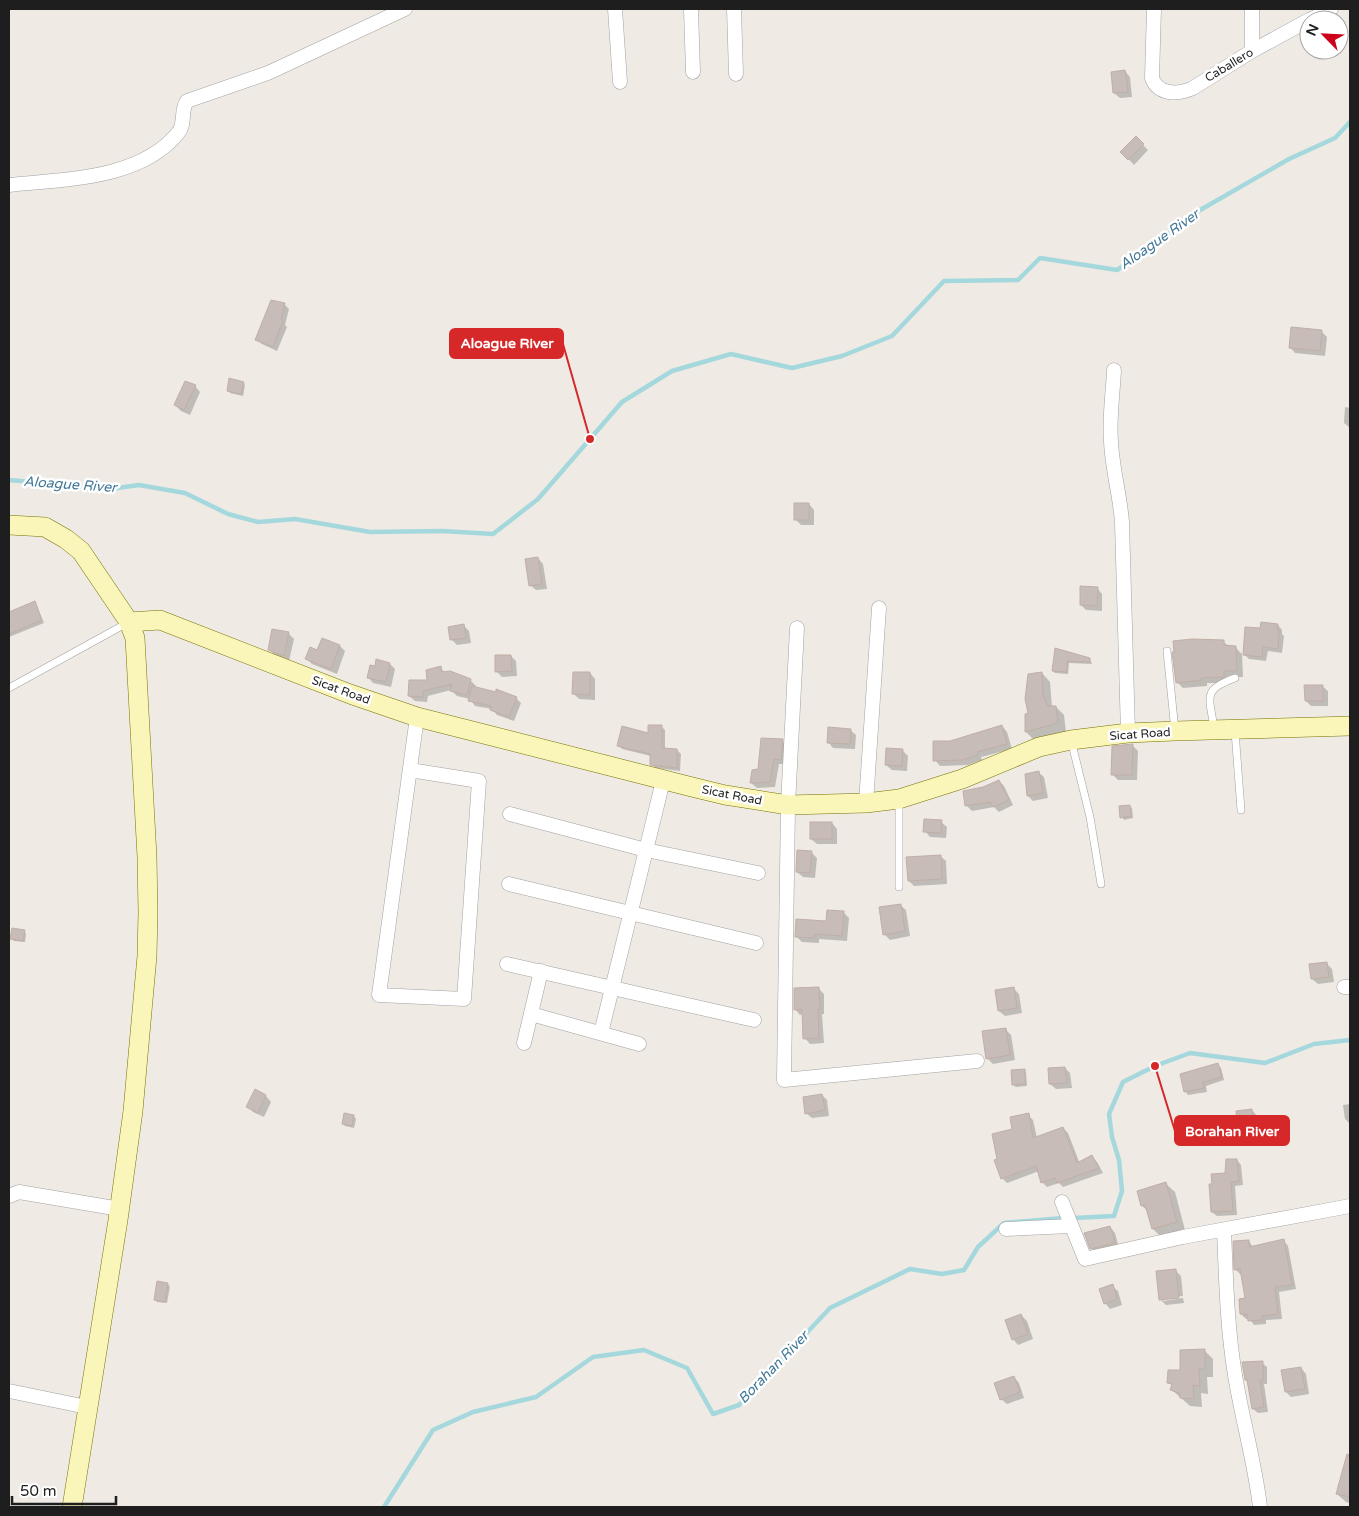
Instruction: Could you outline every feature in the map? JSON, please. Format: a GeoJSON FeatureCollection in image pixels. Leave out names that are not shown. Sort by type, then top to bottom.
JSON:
{"type":"FeatureCollection","features":[{"type":"Feature","properties":{"kind":"street"},"geometry":{"type":"LineString","coordinates":[[9,185],[95,175],[124,168],[156,154],[179,133],[183,123],[184,106],[187,101],[275,70],[405,9]]}},
{"type":"Feature","properties":{"kind":"street"},"geometry":{"type":"LineString","coordinates":[[615,9],[620,82]]}},
{"type":"Feature","properties":{"kind":"street"},"geometry":{"type":"LineString","coordinates":[[691,9],[692,72]]}},
{"type":"Feature","properties":{"kind":"street"},"geometry":{"type":"LineString","coordinates":[[734,9],[736,74]]}},
{"type":"Feature","properties":{"kind":"street","name":"Caballero"},"geometry":{"type":"LineString","coordinates":[[1154,9],[1152,78],[1158,88],[1167,92],[1184,91],[1193,88],[1252,51],[1299,25]]}},
{"type":"Feature","properties":{"kind":"street"},"geometry":{"type":"LineString","coordinates":[[1252,9],[1252,51]]}},
{"type":"Feature","properties":{"kind":"street"},"geometry":{"type":"LineString","coordinates":[[1114,370],[1110,439],[1122,522],[1128,734]]}},
{"type":"Feature","properties":{"kind":"street"},"geometry":{"type":"LineString","coordinates":[[9,525],[45,527],[66,539],[81,551],[129,622],[135,638],[144,775],[148,912],[147,956],[133,1111],[120,1209],[72,1507]]}},
{"type":"Feature","properties":{"kind":"street"},"geometry":{"type":"LineString","coordinates":[[866,803],[878,608]]}},
{"type":"Feature","properties":{"kind":"street","name":"Sicat Road"},"geometry":{"type":"LineString","coordinates":[[129,622],[160,620],[350,694],[418,717],[663,781],[725,795],[788,805],[866,803],[899,799],[962,779],[1039,747],[1071,740],[1128,734],[1214,729],[1350,726]]}},
{"type":"Feature","properties":{"kind":"street"},"geometry":{"type":"LineString","coordinates":[[797,628],[788,805],[784,1080],[977,1061]]}},
{"type":"Feature","properties":{"kind":"street"},"geometry":{"type":"LineString","coordinates":[[410,770],[479,781],[464,999],[379,995],[410,770],[418,717]]}},
{"type":"Feature","properties":{"kind":"street"},"geometry":{"type":"LineString","coordinates":[[601,1033],[663,781]]}},
{"type":"Feature","properties":{"kind":"street"},"geometry":{"type":"LineString","coordinates":[[510,814],[646,850],[758,873]]}},
{"type":"Feature","properties":{"kind":"street"},"geometry":{"type":"LineString","coordinates":[[509,884],[756,943]]}},
{"type":"Feature","properties":{"kind":"street"},"geometry":{"type":"LineString","coordinates":[[507,964],[754,1020]]}},
{"type":"Feature","properties":{"kind":"street"},"geometry":{"type":"LineString","coordinates":[[524,1044],[541,971]]}},
{"type":"Feature","properties":{"kind":"street"},"geometry":{"type":"LineString","coordinates":[[531,1014],[639,1044]]}},
{"type":"Feature","properties":{"kind":"street"},"geometry":{"type":"LineString","coordinates":[[9,1196],[19,1192],[120,1209]]}},
{"type":"Feature","properties":{"kind":"street"},"geometry":{"type":"LineString","coordinates":[[1062,1202],[1085,1259],[1183,1237],[1350,1206]]}},
{"type":"Feature","properties":{"kind":"street"},"geometry":{"type":"LineString","coordinates":[[1006,1229],[1071,1226]]}},
{"type":"Feature","properties":{"kind":"street"},"geometry":{"type":"LineString","coordinates":[[1224,1230],[1228,1327],[1235,1376],[1260,1507]]}},
{"type":"Feature","properties":{"kind":"street"},"geometry":{"type":"LineString","coordinates":[[9,1391],[88,1407]]}},
{"type":"Feature","properties":{"kind":"lane"},"geometry":{"type":"LineString","coordinates":[[9,688],[129,622]]}},
{"type":"Feature","properties":{"kind":"lane"},"geometry":{"type":"LineString","coordinates":[[1167,651],[1175,731]]}},
{"type":"Feature","properties":{"kind":"lane"},"geometry":{"type":"LineString","coordinates":[[1214,729],[1210,698],[1212,690],[1218,684],[1235,678]]}},
{"type":"Feature","properties":{"kind":"lane"},"geometry":{"type":"LineString","coordinates":[[1235,728],[1240,810]]}},
{"type":"Feature","properties":{"kind":"lane"},"geometry":{"type":"LineString","coordinates":[[1071,740],[1090,817],[1101,884]]}},
{"type":"Feature","properties":{"kind":"lane"},"geometry":{"type":"LineString","coordinates":[[899,799],[899,887]]}},
{"type":"Feature","properties":{"kind":"building"},"geometry":{"type":"Polygon","coordinates":[[[1125,70],[1128,92],[1113,93],[1111,72],[1125,70]]]}},
{"type":"Feature","properties":{"kind":"building"},"geometry":{"type":"Polygon","coordinates":[[[1136,136],[1144,144],[1128,160],[1120,152],[1136,136]]]}},
{"type":"Feature","properties":{"kind":"building"},"geometry":{"type":"Polygon","coordinates":[[[271,300],[285,303],[281,320],[283,321],[273,347],[255,340],[271,300]]]}},
{"type":"Feature","properties":{"kind":"building"},"geometry":{"type":"Polygon","coordinates":[[[1291,327],[1322,330],[1320,351],[1289,348],[1291,327]]]}},
{"type":"Feature","properties":{"kind":"building"},"geometry":{"type":"Polygon","coordinates":[[[229,378],[244,382],[241,394],[227,391],[229,378]]]}},
{"type":"Feature","properties":{"kind":"building"},"geometry":{"type":"Polygon","coordinates":[[[185,381],[196,385],[184,410],[174,405],[185,381]]]}},
{"type":"Feature","properties":{"kind":"building"},"geometry":{"type":"Polygon","coordinates":[[[794,503],[809,503],[809,520],[794,520],[794,503]]]}},
{"type":"Feature","properties":{"kind":"building"},"geometry":{"type":"Polygon","coordinates":[[[538,557],[542,584],[529,586],[525,559],[538,557]]]}},
{"type":"Feature","properties":{"kind":"building"},"geometry":{"type":"Polygon","coordinates":[[[1080,586],[1098,587],[1097,606],[1080,605],[1080,586]]]}},
{"type":"Feature","properties":{"kind":"building"},"geometry":{"type":"Polygon","coordinates":[[[35,601],[42,620],[9,634],[9,612],[35,601]]]}},
{"type":"Feature","properties":{"kind":"building"},"geometry":{"type":"Polygon","coordinates":[[[1261,622],[1278,624],[1278,649],[1263,647],[1262,657],[1243,655],[1245,627],[1260,628],[1261,622]]]}},
{"type":"Feature","properties":{"kind":"building"},"geometry":{"type":"Polygon","coordinates":[[[464,624],[466,638],[450,640],[448,627],[464,624]]]}},
{"type":"Feature","properties":{"kind":"building"},"geometry":{"type":"Polygon","coordinates":[[[272,629],[289,632],[284,656],[268,650],[272,629]]]}},
{"type":"Feature","properties":{"kind":"building"},"geometry":{"type":"Polygon","coordinates":[[[322,638],[340,645],[331,669],[305,659],[310,647],[317,650],[322,638]]]}},
{"type":"Feature","properties":{"kind":"building"},"geometry":{"type":"Polygon","coordinates":[[[1192,639],[1224,640],[1224,645],[1236,646],[1237,671],[1224,671],[1224,677],[1201,678],[1202,680],[1176,683],[1172,652],[1174,652],[1173,641],[1192,639]]]}},
{"type":"Feature","properties":{"kind":"building"},"geometry":{"type":"Polygon","coordinates":[[[1055,648],[1090,658],[1090,662],[1067,661],[1067,672],[1052,671],[1055,648]]]}},
{"type":"Feature","properties":{"kind":"building"},"geometry":{"type":"Polygon","coordinates":[[[495,655],[511,655],[512,671],[495,672],[495,655]]]}},
{"type":"Feature","properties":{"kind":"building"},"geometry":{"type":"Polygon","coordinates":[[[376,659],[390,663],[386,682],[367,678],[370,665],[375,666],[376,659]]]}},
{"type":"Feature","properties":{"kind":"building"},"geometry":{"type":"Polygon","coordinates":[[[441,666],[442,672],[450,671],[471,679],[467,695],[450,691],[452,684],[423,691],[423,697],[408,696],[409,680],[427,680],[426,670],[441,666]]]}},
{"type":"Feature","properties":{"kind":"building"},"geometry":{"type":"Polygon","coordinates":[[[573,672],[590,672],[590,695],[572,694],[573,672]]]}},
{"type":"Feature","properties":{"kind":"building"},"geometry":{"type":"Polygon","coordinates":[[[1042,672],[1043,696],[1048,706],[1056,706],[1058,723],[1025,732],[1025,714],[1028,713],[1025,699],[1028,674],[1042,672]]]}},
{"type":"Feature","properties":{"kind":"building"},"geometry":{"type":"Polygon","coordinates":[[[1304,685],[1323,685],[1323,701],[1305,701],[1304,685]]]}},
{"type":"Feature","properties":{"kind":"building"},"geometry":{"type":"Polygon","coordinates":[[[472,686],[496,692],[496,689],[517,697],[509,717],[490,710],[491,706],[468,701],[472,686]]]}},
{"type":"Feature","properties":{"kind":"building"},"geometry":{"type":"Polygon","coordinates":[[[648,725],[662,725],[662,748],[677,749],[677,768],[650,765],[650,754],[617,746],[622,726],[648,733],[648,725]]]}},
{"type":"Feature","properties":{"kind":"building"},"geometry":{"type":"Polygon","coordinates":[[[1002,725],[1007,744],[977,752],[978,755],[962,760],[933,761],[933,741],[950,741],[1002,725]]]}},
{"type":"Feature","properties":{"kind":"building"},"geometry":{"type":"Polygon","coordinates":[[[828,727],[851,729],[850,744],[827,743],[828,727]]]}},
{"type":"Feature","properties":{"kind":"building"},"geometry":{"type":"Polygon","coordinates":[[[761,738],[783,739],[781,760],[774,759],[770,782],[750,783],[752,770],[758,769],[761,738]]]}},
{"type":"Feature","properties":{"kind":"building"},"geometry":{"type":"Polygon","coordinates":[[[1133,744],[1132,775],[1111,775],[1112,746],[1133,744]]]}},
{"type":"Feature","properties":{"kind":"building"},"geometry":{"type":"Polygon","coordinates":[[[886,748],[903,749],[902,766],[885,765],[886,748]]]}},
{"type":"Feature","properties":{"kind":"building"},"geometry":{"type":"Polygon","coordinates":[[[1039,771],[1043,793],[1027,796],[1025,774],[1039,771]]]}},
{"type":"Feature","properties":{"kind":"building"},"geometry":{"type":"Polygon","coordinates":[[[999,780],[1009,800],[993,807],[990,802],[965,806],[963,791],[983,787],[999,780]]]}},
{"type":"Feature","properties":{"kind":"building"},"geometry":{"type":"Polygon","coordinates":[[[1130,805],[1131,816],[1120,818],[1119,806],[1130,805]]]}},
{"type":"Feature","properties":{"kind":"building"},"geometry":{"type":"Polygon","coordinates":[[[924,819],[942,820],[941,833],[923,832],[924,819]]]}},
{"type":"Feature","properties":{"kind":"building"},"geometry":{"type":"Polygon","coordinates":[[[810,822],[832,822],[832,839],[810,839],[810,822]]]}},
{"type":"Feature","properties":{"kind":"building"},"geometry":{"type":"Polygon","coordinates":[[[797,850],[812,851],[810,873],[796,872],[797,850]]]}},
{"type":"Feature","properties":{"kind":"building"},"geometry":{"type":"Polygon","coordinates":[[[941,855],[942,879],[908,881],[906,857],[941,855]]]}},
{"type":"Feature","properties":{"kind":"building"},"geometry":{"type":"Polygon","coordinates":[[[901,904],[905,931],[883,935],[879,907],[901,904]]]}},
{"type":"Feature","properties":{"kind":"building"},"geometry":{"type":"Polygon","coordinates":[[[827,910],[844,911],[842,936],[814,934],[814,938],[795,937],[796,919],[826,921],[827,910]]]}},
{"type":"Feature","properties":{"kind":"building"},"geometry":{"type":"Polygon","coordinates":[[[12,928],[25,930],[23,941],[10,939],[12,928]]]}},
{"type":"Feature","properties":{"kind":"building"},"geometry":{"type":"Polygon","coordinates":[[[1327,962],[1329,977],[1311,979],[1309,964],[1327,962]]]}},
{"type":"Feature","properties":{"kind":"building"},"geometry":{"type":"Polygon","coordinates":[[[819,987],[819,1038],[803,1039],[802,1009],[794,1010],[794,988],[819,987]]]}},
{"type":"Feature","properties":{"kind":"building"},"geometry":{"type":"Polygon","coordinates":[[[1014,987],[1017,1008],[998,1011],[995,990],[1014,987]]]}},
{"type":"Feature","properties":{"kind":"building"},"geometry":{"type":"Polygon","coordinates":[[[1006,1028],[1010,1055],[986,1059],[982,1031],[1006,1028]]]}},
{"type":"Feature","properties":{"kind":"building"},"geometry":{"type":"Polygon","coordinates":[[[1218,1063],[1222,1077],[1203,1082],[1204,1088],[1184,1092],[1180,1074],[1218,1063]]]}},
{"type":"Feature","properties":{"kind":"building"},"geometry":{"type":"Polygon","coordinates":[[[1065,1067],[1067,1083],[1049,1084],[1048,1068],[1065,1067]]]}},
{"type":"Feature","properties":{"kind":"building"},"geometry":{"type":"Polygon","coordinates":[[[1025,1069],[1025,1084],[1012,1085],[1011,1070],[1025,1069]]]}},
{"type":"Feature","properties":{"kind":"building"},"geometry":{"type":"Polygon","coordinates":[[[255,1089],[266,1095],[258,1113],[246,1107],[255,1089]]]}},
{"type":"Feature","properties":{"kind":"building"},"geometry":{"type":"Polygon","coordinates":[[[822,1094],[825,1110],[805,1114],[803,1097],[822,1094]]]}},
{"type":"Feature","properties":{"kind":"building"},"geometry":{"type":"Polygon","coordinates":[[[1252,1109],[1254,1126],[1238,1128],[1236,1111],[1252,1109]]]}},
{"type":"Feature","properties":{"kind":"building"},"geometry":{"type":"Polygon","coordinates":[[[344,1113],[354,1115],[352,1126],[342,1124],[344,1113]]]}},
{"type":"Feature","properties":{"kind":"building"},"geometry":{"type":"Polygon","coordinates":[[[1029,1113],[1033,1138],[1063,1127],[1077,1163],[1092,1155],[1099,1168],[1057,1183],[1055,1178],[1041,1183],[1036,1166],[1001,1179],[994,1160],[997,1159],[992,1134],[1012,1129],[1010,1117],[1029,1113]]]}},
{"type":"Feature","properties":{"kind":"building"},"geometry":{"type":"Polygon","coordinates":[[[1226,1159],[1237,1159],[1239,1181],[1231,1182],[1233,1211],[1211,1212],[1209,1184],[1212,1184],[1211,1174],[1225,1173],[1226,1159]]]}},
{"type":"Feature","properties":{"kind":"building"},"geometry":{"type":"Polygon","coordinates":[[[1166,1182],[1177,1222],[1152,1229],[1145,1205],[1141,1206],[1137,1191],[1166,1182]]]}},
{"type":"Feature","properties":{"kind":"building"},"geometry":{"type":"Polygon","coordinates":[[[1110,1226],[1115,1243],[1090,1249],[1084,1233],[1110,1226]]]}},
{"type":"Feature","properties":{"kind":"building"},"geometry":{"type":"Polygon","coordinates":[[[1284,1239],[1292,1285],[1275,1287],[1278,1314],[1262,1316],[1262,1320],[1248,1321],[1247,1314],[1240,1314],[1239,1299],[1245,1298],[1240,1269],[1234,1270],[1233,1241],[1249,1240],[1249,1247],[1284,1239]]]}},
{"type":"Feature","properties":{"kind":"building"},"geometry":{"type":"Polygon","coordinates":[[[1176,1269],[1179,1298],[1159,1300],[1156,1271],[1176,1269]]]}},
{"type":"Feature","properties":{"kind":"building"},"geometry":{"type":"Polygon","coordinates":[[[157,1281],[168,1283],[165,1302],[154,1300],[157,1281]]]}},
{"type":"Feature","properties":{"kind":"building"},"geometry":{"type":"Polygon","coordinates":[[[1113,1284],[1117,1299],[1104,1304],[1099,1289],[1113,1284]]]}},
{"type":"Feature","properties":{"kind":"building"},"geometry":{"type":"Polygon","coordinates":[[[1021,1314],[1028,1334],[1012,1340],[1005,1320],[1021,1314]]]}},
{"type":"Feature","properties":{"kind":"building"},"geometry":{"type":"Polygon","coordinates":[[[1205,1349],[1205,1369],[1199,1369],[1200,1386],[1193,1385],[1194,1399],[1180,1398],[1179,1393],[1170,1390],[1172,1384],[1167,1383],[1168,1370],[1180,1370],[1180,1350],[1205,1349]]]}},
{"type":"Feature","properties":{"kind":"building"},"geometry":{"type":"Polygon","coordinates":[[[1263,1361],[1263,1380],[1260,1380],[1264,1407],[1252,1409],[1242,1362],[1263,1361]]]}},
{"type":"Feature","properties":{"kind":"building"},"geometry":{"type":"Polygon","coordinates":[[[1301,1367],[1305,1389],[1285,1392],[1281,1370],[1301,1367]]]}},
{"type":"Feature","properties":{"kind":"building"},"geometry":{"type":"Polygon","coordinates":[[[1014,1376],[1020,1392],[1000,1400],[994,1383],[1014,1376]]]}},
{"type":"Feature","properties":{"kind":"building"},"geometry":{"type":"Polygon","coordinates":[[[1347,1454],[1350,1455],[1350,1497],[1336,1494],[1347,1454]]]}},
{"type":"Feature","properties":{"kind":"waterway","name":"Aloague River"},"geometry":{"type":"LineString","coordinates":[[9,480],[110,489],[139,485],[185,493],[228,514],[258,522],[295,519],[370,532],[442,531],[493,534],[538,499],[622,402],[672,371],[731,354],[792,368],[842,356],[892,336],[944,281],[1018,280],[1040,258],[1117,270],[1152,247],[1195,213],[1289,159],[1335,138],[1350,122]]}},
{"type":"Feature","properties":{"kind":"waterway","name":"Borahan River"},"geometry":{"type":"LineString","coordinates":[[1074,1218],[1114,1216],[1122,1191],[1119,1160],[1112,1137],[1109,1114],[1123,1082],[1155,1066],[1190,1053],[1265,1063],[1314,1044],[1350,1040]]}},
{"type":"Feature","properties":{"kind":"waterway","name":"Borahan River"},"geometry":{"type":"LineString","coordinates":[[384,1507],[433,1430],[473,1412],[536,1397],[593,1357],[644,1350],[687,1368],[713,1414],[739,1405],[830,1308],[910,1269],[942,1274],[964,1270],[978,1247],[1004,1223],[1064,1218]]}},
{"type":"Feature","properties":{"kind":"place","name":"Aloague River"},"geometry":{"type":"Point","coordinates":[590,439]}},
{"type":"Feature","properties":{"kind":"place","name":"Borahan River"},"geometry":{"type":"Point","coordinates":[1155,1066]}}]}
